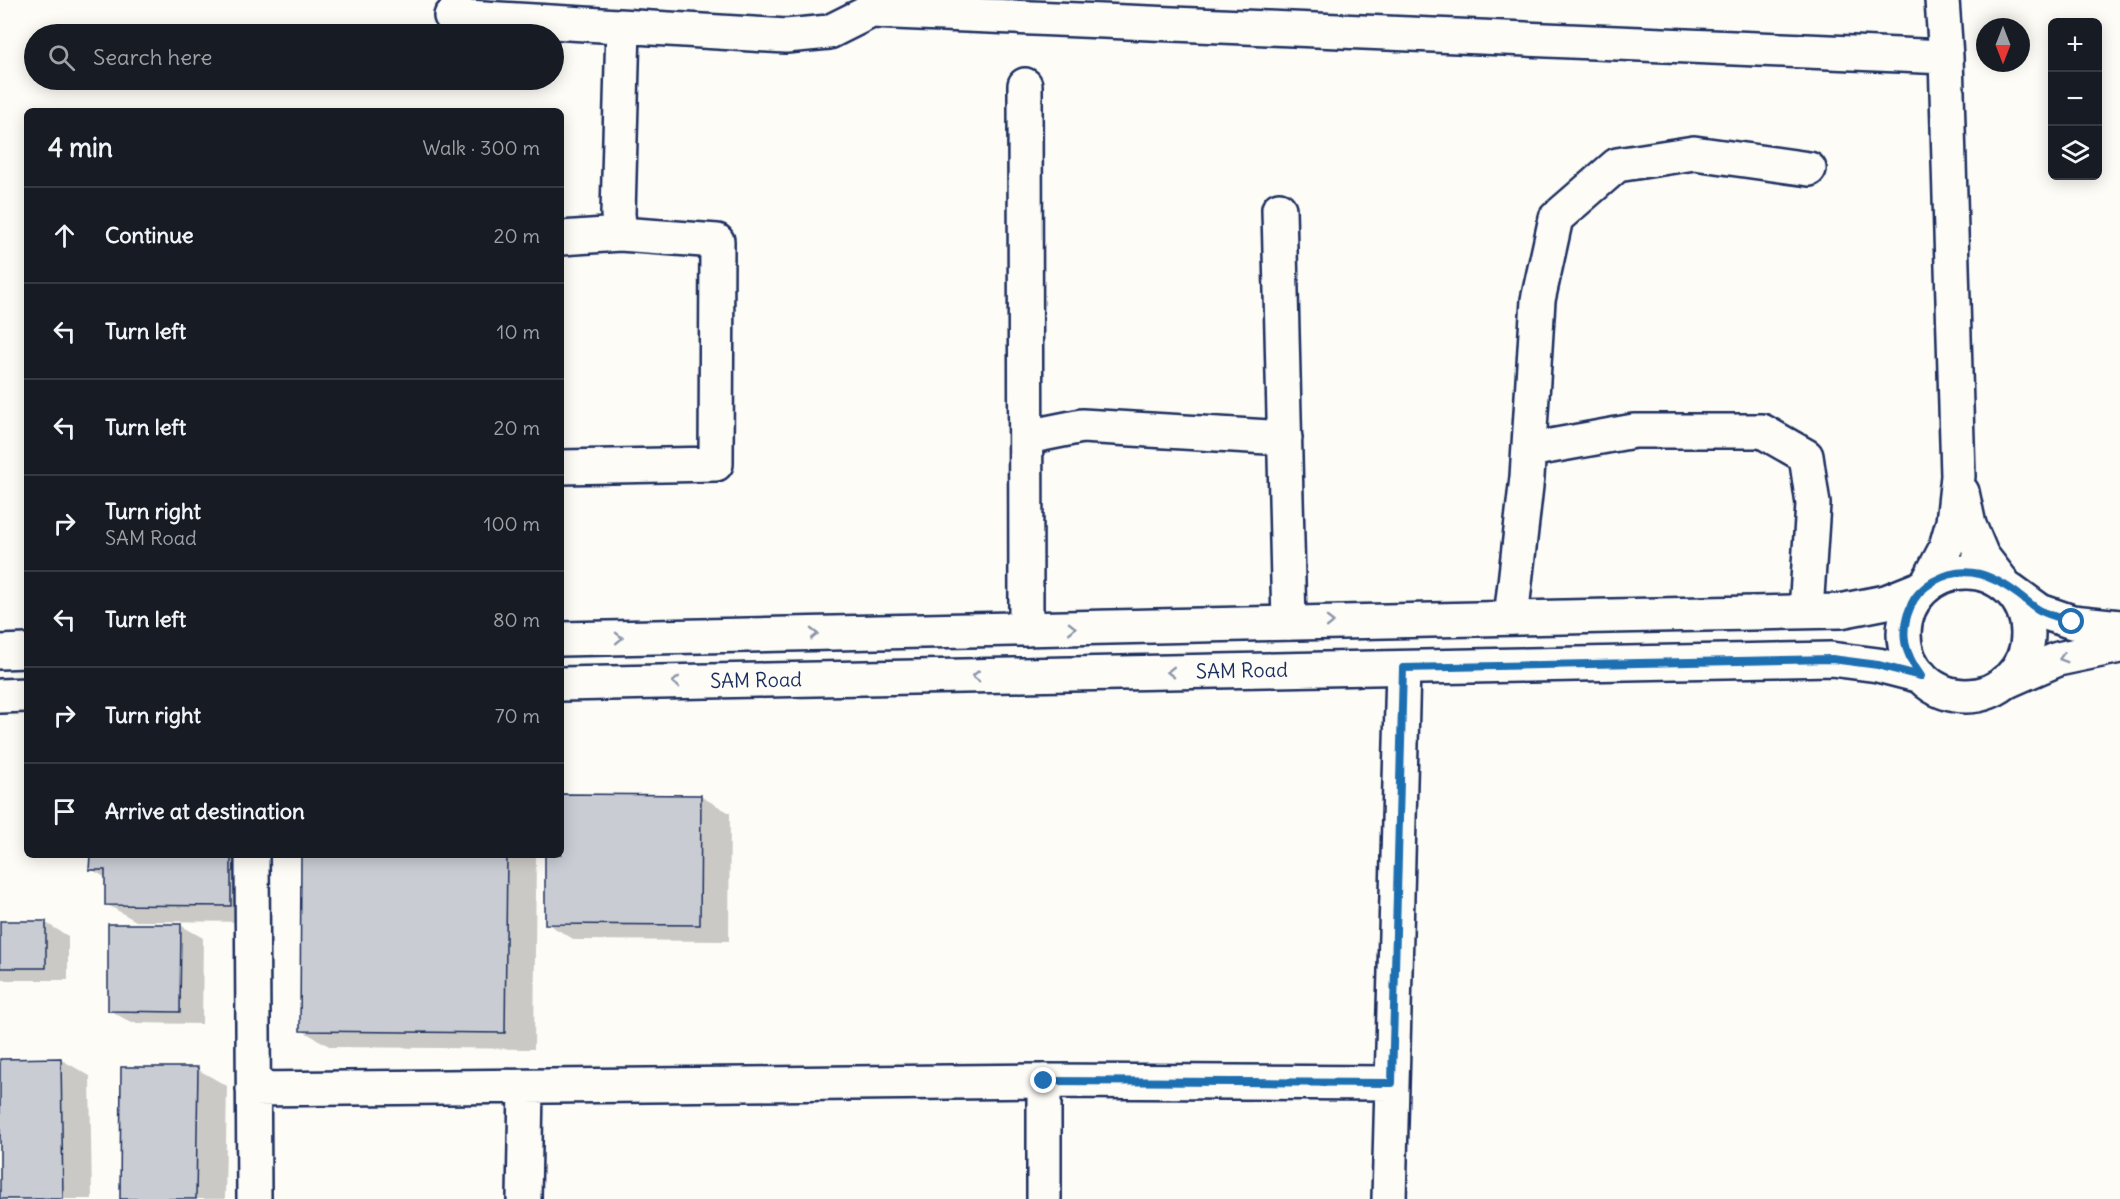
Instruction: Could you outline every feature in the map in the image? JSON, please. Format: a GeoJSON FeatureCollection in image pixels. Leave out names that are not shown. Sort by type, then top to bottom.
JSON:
{"type":"FeatureCollection","features":[{"type":"Feature","properties":{"kind":"street"},"geometry":{"type":"LineString","coordinates":[[1942,0],[1946,57],[1958,476],[1953,522],[1945,550],[1926,586],[1912,601],[1905,620],[1904,640],[1909,660],[1921,676],[1937,689],[1957,695],[1977,695],[1997,688],[2013,675],[2024,657],[2028,637],[2026,616],[2017,598],[2002,583],[1982,556],[1969,525],[1958,476]]}},
{"type":"Feature","properties":{"kind":"street"},"geometry":{"type":"LineString","coordinates":[[451,16],[786,36],[829,32],[872,5],[1946,57]]}},
{"type":"Feature","properties":{"kind":"street"},"geometry":{"type":"LineString","coordinates":[[620,234],[618,214],[623,27]]}},
{"type":"Feature","properties":{"kind":"street"},"geometry":{"type":"LineString","coordinates":[[1025,85],[1026,629]]}},
{"type":"Feature","properties":{"kind":"street"},"geometry":{"type":"LineString","coordinates":[[1511,618],[1529,450],[1538,300],[1556,218],[1617,165],[1694,153],[1809,169]]}},
{"type":"Feature","properties":{"kind":"street"},"geometry":{"type":"LineString","coordinates":[[1280,209],[1289,623]]}},
{"type":"Feature","properties":{"kind":"street"},"geometry":{"type":"LineString","coordinates":[[564,238],[620,234],[717,241],[716,464],[564,467]]}},
{"type":"Feature","properties":{"kind":"street"},"geometry":{"type":"LineString","coordinates":[[1027,437],[1082,426],[1285,438]]}},
{"type":"Feature","properties":{"kind":"street"},"geometry":{"type":"LineString","coordinates":[[1529,450],[1634,431],[1762,431],[1806,456],[1813,504],[1806,611]]}},
{"type":"Feature","properties":{"kind":"street"},"geometry":{"type":"LineString","coordinates":[[564,639],[1840,611],[1886,602],[1926,586],[1943,576],[1963,572],[1983,574],[2002,583],[2040,611],[2072,622],[2120,627]]}},
{"type":"Feature","properties":{"kind":"street"},"geometry":{"type":"LineString","coordinates":[[2004,682],[2058,659],[2120,646]]}},
{"type":"Feature","properties":{"kind":"street"},"geometry":{"type":"LineString","coordinates":[[0,652],[24,651]]}},
{"type":"Feature","properties":{"kind":"street","name":"SAM Road"},"geometry":{"type":"LineString","coordinates":[[564,684],[1832,659],[1878,665],[1921,676]]}},
{"type":"Feature","properties":{"kind":"street"},"geometry":{"type":"LineString","coordinates":[[1389,1199],[1403,668]]}},
{"type":"Feature","properties":{"kind":"street"},"geometry":{"type":"LineString","coordinates":[[0,696],[24,695]]}},
{"type":"Feature","properties":{"kind":"street"},"geometry":{"type":"LineString","coordinates":[[252,858],[254,1199]]}},
{"type":"Feature","properties":{"kind":"street"},"geometry":{"type":"LineString","coordinates":[[253,1089],[1044,1081],[1392,1083]]}},
{"type":"Feature","properties":{"kind":"street"},"geometry":{"type":"LineString","coordinates":[[1044,1081],[1044,1199]]}},
{"type":"Feature","properties":{"kind":"street"},"geometry":{"type":"LineString","coordinates":[[524,1199],[526,1087]]}},
{"type":"Feature","properties":{"kind":"building"},"geometry":{"type":"Polygon","coordinates":[[[564,794],[701,795],[700,925],[545,924],[545,858],[564,858],[564,794]]]}},
{"type":"Feature","properties":{"kind":"building"},"geometry":{"type":"Polygon","coordinates":[[[90,858],[231,858],[231,906],[105,905],[105,870],[89,870],[90,858]]]}},
{"type":"Feature","properties":{"kind":"building"},"geometry":{"type":"Polygon","coordinates":[[[301,858],[507,858],[505,1033],[300,1031],[301,858]]]}},
{"type":"Feature","properties":{"kind":"building"},"geometry":{"type":"Polygon","coordinates":[[[0,921],[46,921],[46,968],[0,968],[0,921]]]}},
{"type":"Feature","properties":{"kind":"building"},"geometry":{"type":"Polygon","coordinates":[[[108,924],[181,924],[180,1012],[108,1011],[108,924]]]}},
{"type":"Feature","properties":{"kind":"building"},"geometry":{"type":"Polygon","coordinates":[[[61,1058],[63,1199],[0,1199],[0,1059],[61,1058]]]}},
{"type":"Feature","properties":{"kind":"building"},"geometry":{"type":"Polygon","coordinates":[[[121,1067],[198,1067],[196,1199],[120,1199],[121,1067]]]}},
{"type":"Feature","properties":{"kind":"route"},"geometry":{"type":"LineString","coordinates":[[1044,1081],[1392,1083],[1403,668],[1832,659],[1878,665],[1921,676],[1909,660],[1904,640],[1905,620],[1912,601],[1926,586],[1943,576],[1963,572],[1983,574],[2002,583],[2040,611],[2072,622]]}}]}
